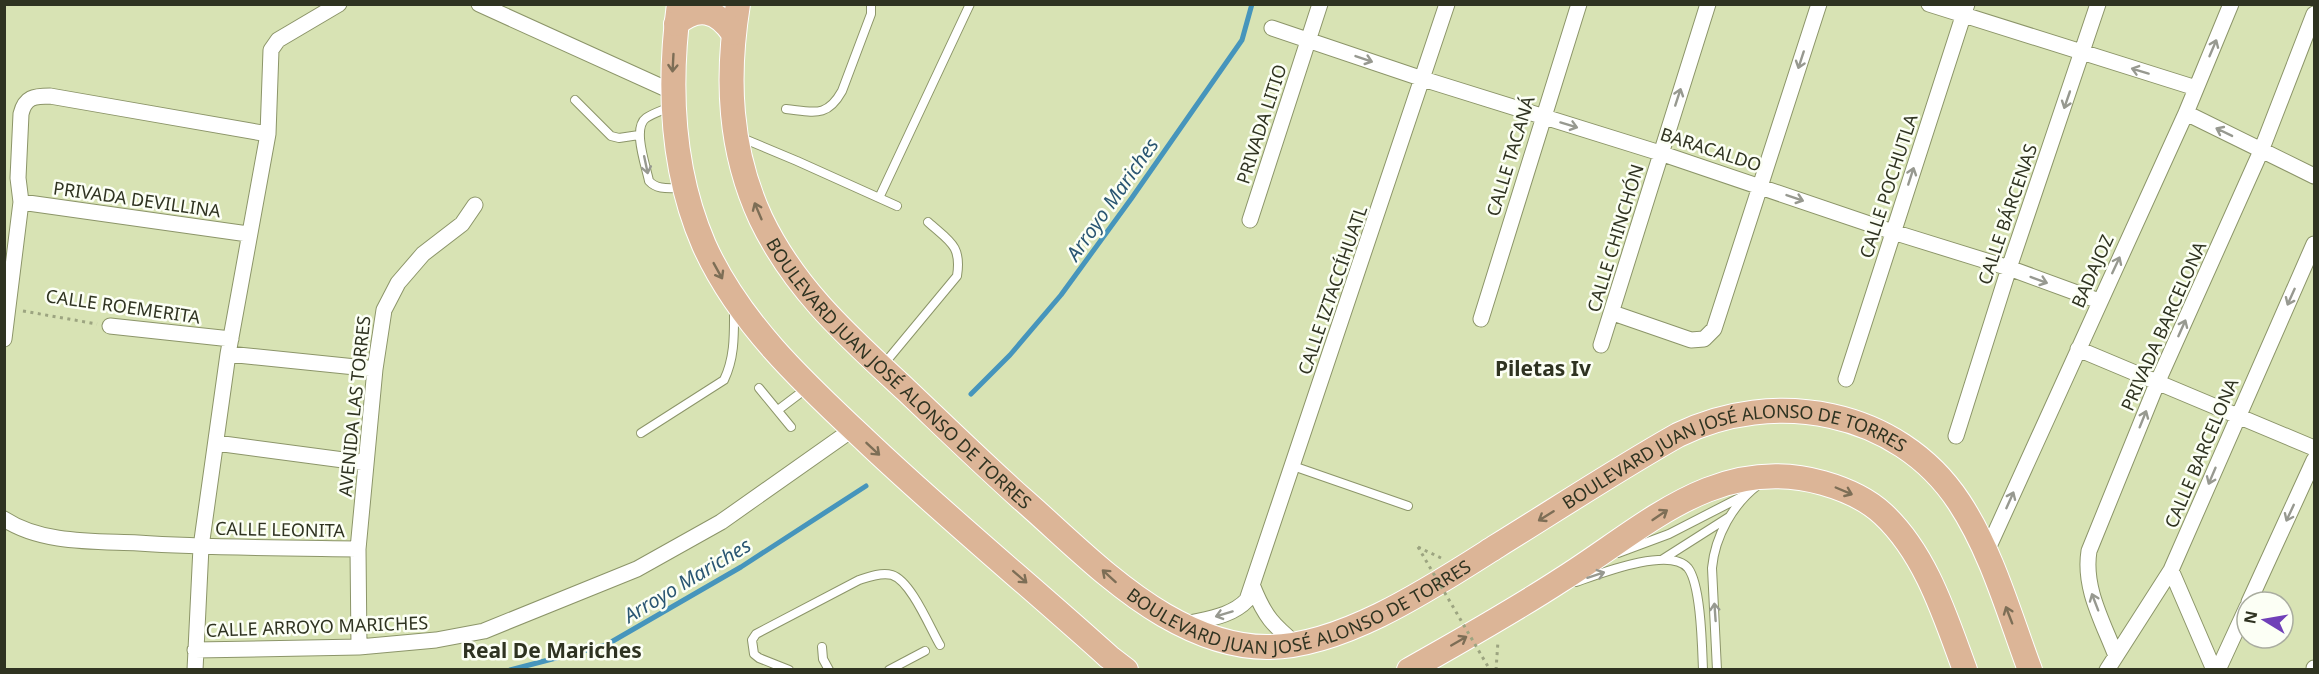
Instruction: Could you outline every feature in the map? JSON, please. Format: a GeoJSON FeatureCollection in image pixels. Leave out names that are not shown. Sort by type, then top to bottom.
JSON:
{"type":"FeatureCollection","features":[{"type":"Feature","properties":{"kind":"main road","name":"BOULEVARD JUAN JOSÉ ALONSO DE TORRES"},"geometry":{"type":"LineString","coordinates":[[738,4],[733,33],[730,83],[735,136],[749,190],[772,241],[800,285],[833,323],[997,476],[1121,587],[1183,625],[1211,637],[1238,644],[1268,647],[1298,645],[1350,629],[1461,568],[1678,435],[1697,426],[1757,411],[1804,411],[1849,420],[1890,438],[1926,465],[1944,482],[1970,520],[1986,553],[2030,669]]}},
{"type":"Feature","properties":{"kind":"main road"},"geometry":{"type":"LineString","coordinates":[[733,33],[726,23],[710,13],[677,14],[673,99],[679,162],[686,188],[705,246],[734,299],[756,329],[808,387],[919,491],[1109,657],[1126,669]]}},
{"type":"Feature","properties":{"kind":"main road","name":"BOULEVARD JUAN JOSÉ ALONSO DE TORRES"},"geometry":{"type":"LineString","coordinates":[[1409,669],[1433,662],[1588,563],[1681,500],[1734,480],[1771,476],[1798,478],[1831,486],[1865,501],[1883,514],[1904,537],[1923,568],[1965,669]]}},
{"type":"Feature","properties":{"kind":"street"},"geometry":{"type":"LineString","coordinates":[[195,669],[201,547],[229,346],[248,234],[262,174],[267,134],[271,50],[278,40],[339,4]]}},
{"type":"Feature","properties":{"kind":"street"},"geometry":{"type":"LineString","coordinates":[[479,4],[673,99]]}},
{"type":"Feature","properties":{"kind":"street","name":"PRIVADA LITIO"},"geometry":{"type":"LineString","coordinates":[[1250,220],[1320,4]]}},
{"type":"Feature","properties":{"kind":"street","name":"CALLE IZTACCÍHUATL"},"geometry":{"type":"LineString","coordinates":[[1183,625],[1240,608],[1253,587],[1424,79],[1447,4]]}},
{"type":"Feature","properties":{"kind":"street","name":"CALLE TACANÁ"},"geometry":{"type":"LineString","coordinates":[[1481,319],[1579,4]]}},
{"type":"Feature","properties":{"kind":"street","name":"CALLE CHINCHÓN"},"geometry":{"type":"LineString","coordinates":[[1601,345],[1613,313],[1660,153],[1708,4]]}},
{"type":"Feature","properties":{"kind":"street"},"geometry":{"type":"LineString","coordinates":[[1613,313],[1691,340],[1704,339],[1714,329],[1819,4]]}},
{"type":"Feature","properties":{"kind":"street"},"geometry":{"type":"LineString","coordinates":[[1929,4],[1965,10],[2083,53],[2196,88]]}},
{"type":"Feature","properties":{"kind":"street","name":"CALLE BÁRCENAS"},"geometry":{"type":"LineString","coordinates":[[1956,436],[2009,268],[2098,4]]}},
{"type":"Feature","properties":{"kind":"street","name":"BADAJOZ"},"geometry":{"type":"LineString","coordinates":[[1986,553],[2186,113],[2231,4]]}},
{"type":"Feature","properties":{"kind":"street","name":"CALLE POCHUTLA"},"geometry":{"type":"LineString","coordinates":[[1846,379],[1965,10]]}},
{"type":"Feature","properties":{"kind":"street","name":"PRIVADA BARCELONA"},"geometry":{"type":"LineString","coordinates":[[2116,656],[2089,587],[2087,564],[2089,551],[2158,381],[2261,151],[2314,14]]}},
{"type":"Feature","properties":{"kind":"street","name":"BARACALDO"},"geometry":{"type":"LineString","coordinates":[[1272,28],[2009,268],[2099,301]]}},
{"type":"Feature","properties":{"kind":"street"},"geometry":{"type":"LineString","coordinates":[[4,339],[10,309],[21,202],[18,142],[23,105],[27,100],[36,96],[50,96],[267,134]]}},
{"type":"Feature","properties":{"kind":"street"},"geometry":{"type":"LineString","coordinates":[[2186,113],[2314,176]]}},
{"type":"Feature","properties":{"kind":"street","name":"PRIVADA DEVILLINA"},"geometry":{"type":"LineString","coordinates":[[21,202],[248,234]]}},
{"type":"Feature","properties":{"kind":"street","name":"AVENIDA LAS TORRES"},"geometry":{"type":"LineString","coordinates":[[359,647],[358,549],[375,369],[382,323],[390,296],[398,284],[423,254],[462,224],[475,205]]}},
{"type":"Feature","properties":{"kind":"street","name":"CALLE BARCELONA"},"geometry":{"type":"LineString","coordinates":[[2107,669],[2171,570],[2314,244]]}},
{"type":"Feature","properties":{"kind":"street","name":"CALLE ROEMERITA"},"geometry":{"type":"LineString","coordinates":[[110,326],[375,369]]}},
{"type":"Feature","properties":{"kind":"street"},"geometry":{"type":"LineString","coordinates":[[2078,349],[2314,448]]}},
{"type":"Feature","properties":{"kind":"street","name":"CALLE ARROYO MARICHES"},"geometry":{"type":"LineString","coordinates":[[195,650],[359,647],[436,640],[484,631],[637,569],[721,522],[853,429]]}},
{"type":"Feature","properties":{"kind":"street"},"geometry":{"type":"LineString","coordinates":[[216,443],[366,463]]}},
{"type":"Feature","properties":{"kind":"street"},"geometry":{"type":"LineString","coordinates":[[2254,590],[2314,460]]}},
{"type":"Feature","properties":{"kind":"street","name":"CALLE LEONITA"},"geometry":{"type":"LineString","coordinates":[[4,519],[24,529],[44,535],[83,540],[201,547],[358,549]]}},
{"type":"Feature","properties":{"kind":"street"},"geometry":{"type":"LineString","coordinates":[[2171,570],[2216,669]]}},
{"type":"Feature","properties":{"kind":"street"},"geometry":{"type":"LineString","coordinates":[[1253,587],[1269,619],[1298,645]]}},
{"type":"Feature","properties":{"kind":"street"},"geometry":{"type":"LineString","coordinates":[[2216,669],[2235,631]]}},
{"type":"Feature","properties":{"kind":"lane"},"geometry":{"type":"LineString","coordinates":[[786,109],[816,112],[827,110],[835,103],[842,91],[871,14],[871,4]]}},
{"type":"Feature","properties":{"kind":"lane"},"geometry":{"type":"LineString","coordinates":[[879,198],[970,4]]}},
{"type":"Feature","properties":{"kind":"lane"},"geometry":{"type":"LineString","coordinates":[[673,99],[645,118],[639,126],[639,135],[649,181],[654,186],[686,188]]}},
{"type":"Feature","properties":{"kind":"lane"},"geometry":{"type":"LineString","coordinates":[[575,100],[611,136],[619,138],[639,135]]}},
{"type":"Feature","properties":{"kind":"lane"},"geometry":{"type":"LineString","coordinates":[[735,136],[897,206]]}},
{"type":"Feature","properties":{"kind":"lane"},"geometry":{"type":"LineString","coordinates":[[881,368],[957,276],[960,261],[956,248],[928,222]]}},
{"type":"Feature","properties":{"kind":"lane"},"geometry":{"type":"LineString","coordinates":[[641,434],[724,380],[735,345],[734,299]]}},
{"type":"Feature","properties":{"kind":"lane"},"geometry":{"type":"LineString","coordinates":[[778,410],[808,387]]}},
{"type":"Feature","properties":{"kind":"lane"},"geometry":{"type":"LineString","coordinates":[[759,388],[791,427]]}},
{"type":"Feature","properties":{"kind":"lane"},"geometry":{"type":"LineString","coordinates":[[1293,466],[1408,506]]}},
{"type":"Feature","properties":{"kind":"lane"},"geometry":{"type":"LineString","coordinates":[[1588,563],[1670,534],[1746,495],[1771,476]]}},
{"type":"Feature","properties":{"kind":"lane"},"geometry":{"type":"LineString","coordinates":[[1717,669],[1712,568],[1718,541],[1731,516],[1746,495]]}},
{"type":"Feature","properties":{"kind":"lane"},"geometry":{"type":"LineString","coordinates":[[1541,593],[1623,567],[1661,560],[1731,516]]}},
{"type":"Feature","properties":{"kind":"lane"},"geometry":{"type":"LineString","coordinates":[[1661,560],[1684,565],[1692,576],[1697,595],[1703,669]]}},
{"type":"Feature","properties":{"kind":"lane"},"geometry":{"type":"LineString","coordinates":[[789,669],[754,654],[752,640],[756,634],[859,580],[874,575],[891,574],[905,583],[940,645]]}},
{"type":"Feature","properties":{"kind":"lane"},"geometry":{"type":"LineString","coordinates":[[822,646],[823,659],[828,669]]}},
{"type":"Feature","properties":{"kind":"lane"},"geometry":{"type":"LineString","coordinates":[[893,669],[925,651]]}},
{"type":"Feature","properties":{"kind":"path","name":"CALLE ROEMERITA"},"geometry":{"type":"LineString","coordinates":[[10,309],[110,326]]}},
{"type":"Feature","properties":{"kind":"path"},"geometry":{"type":"LineString","coordinates":[[1419,547],[1490,669]]}},
{"type":"Feature","properties":{"kind":"waterway","name":"Arroyo Mariches"},"geometry":{"type":"LineString","coordinates":[[971,394],[1010,355],[1061,295],[1131,199],[1242,40],[1252,4]]}},
{"type":"Feature","properties":{"kind":"waterway","name":"Arroyo Mariches"},"geometry":{"type":"LineString","coordinates":[[510,670],[606,645],[741,567],[866,486]]}},
{"type":"Feature","properties":{"kind":"district","name":"Piletas Iv"},"geometry":{"type":"Point","coordinates":[1543,368]}},
{"type":"Feature","properties":{"kind":"district","name":"Real De Mariches"},"geometry":{"type":"Point","coordinates":[552,650]}}]}
